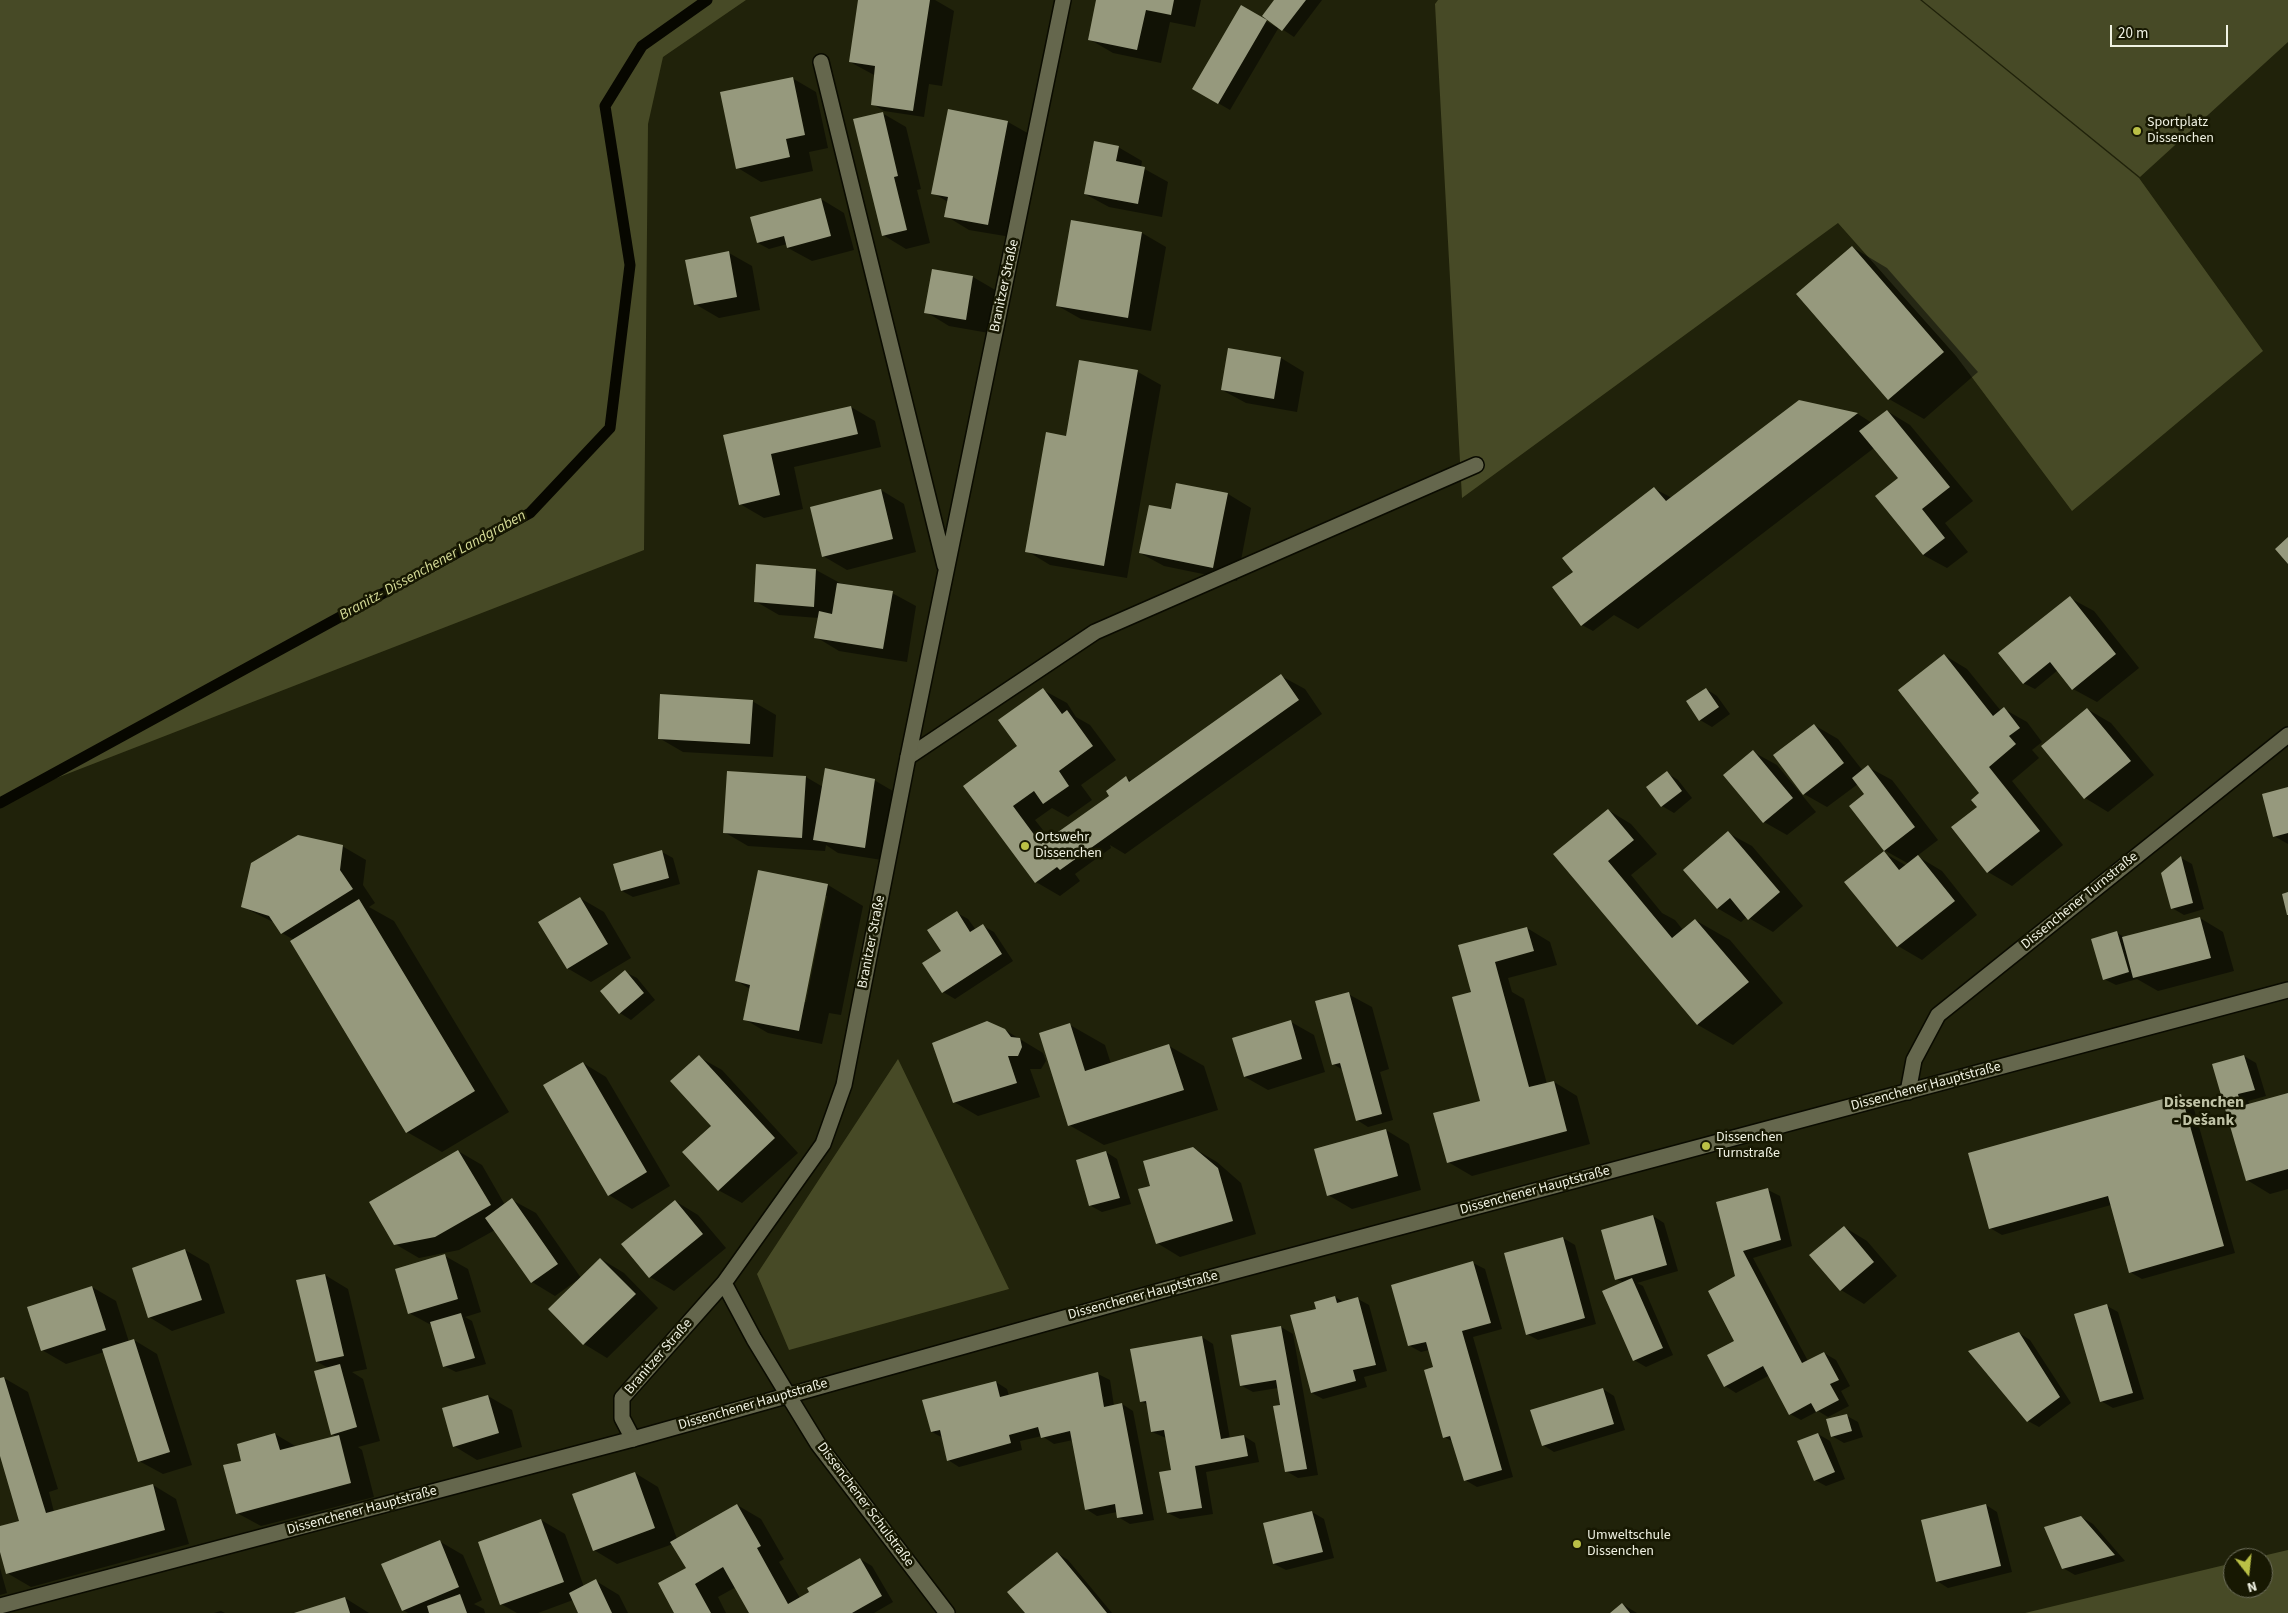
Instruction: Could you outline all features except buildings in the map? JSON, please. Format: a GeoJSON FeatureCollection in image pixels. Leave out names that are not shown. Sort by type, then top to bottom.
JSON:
{"type":"FeatureCollection","features":[{"type":"Feature","properties":{"kind":"street","name":"Branitzer Straße"},"geometry":{"type":"LineString","coordinates":[[633,1439],[622,1418],[622,1398],[724,1283],[823,1144],[844,1086],[908,757],[1063,0]]}},
{"type":"Feature","properties":{"kind":"street","name":"Branitzer Straße"},"geometry":{"type":"LineString","coordinates":[[821,62],[946,571]]}},
{"type":"Feature","properties":{"kind":"street"},"geometry":{"type":"LineString","coordinates":[[908,757],[1096,632],[1476,465]]}},
{"type":"Feature","properties":{"kind":"street","name":"Dissenchener Turnstraße"},"geometry":{"type":"LineString","coordinates":[[1908,1092],[1914,1060],[1938,1015],[2288,735]]}},
{"type":"Feature","properties":{"kind":"street","name":"Dissenchener Hauptstraße"},"geometry":{"type":"LineString","coordinates":[[0,1606],[633,1439],[1164,1290],[2288,990]]}},
{"type":"Feature","properties":{"kind":"street"},"geometry":{"type":"LineString","coordinates":[[724,1283],[788,1395]]}},
{"type":"Feature","properties":{"kind":"street","name":"Dissenchener Schulstraße"},"geometry":{"type":"LineString","coordinates":[[788,1395],[818,1444],[947,1613]]}},
{"type":"Feature","properties":{"kind":"green space"},"geometry":{"type":"Polygon","coordinates":[[[0,0],[746,0],[663,57],[648,124],[644,550],[0,800],[0,0]]]}},
{"type":"Feature","properties":{"kind":"green space"},"geometry":{"type":"Polygon","coordinates":[[[1438,0],[1920,0],[2139,178],[2263,351],[2072,511],[1956,356],[1838,223],[1462,498],[1435,4],[1438,0]]]}},
{"type":"Feature","properties":{"kind":"green space","name":"Sportplatz Dissenchen"},"geometry":{"type":"Polygon","coordinates":[[[1922,0],[2288,0],[2288,42],[2140,177],[1922,0]]]}},
{"type":"Feature","properties":{"kind":"green space"},"geometry":{"type":"Polygon","coordinates":[[[898,1059],[1009,1289],[789,1350],[757,1274],[898,1059]]]}},
{"type":"Feature","properties":{"kind":"green space"},"geometry":{"type":"Polygon","coordinates":[[[2288,1550],[2288,1613],[2025,1613],[2223,1565],[2223,1598],[2273,1598],[2273,1554],[2288,1550]]]}},
{"type":"Feature","properties":{"kind":"waterway","name":"Branitz- Dissenchener Landgraben"},"geometry":{"type":"LineString","coordinates":[[0,803],[530,513],[610,428],[630,265],[605,106],[642,46],[707,0]]}},
{"type":"Feature","properties":{"kind":"place","name":"Sportplatz Dissenchen"},"geometry":{"type":"Point","coordinates":[2137,131]}},
{"type":"Feature","properties":{"kind":"place","name":"Ortswehr Dissenchen"},"geometry":{"type":"Point","coordinates":[1025,846]}},
{"type":"Feature","properties":{"kind":"place","name":"Dissenchen Turnstraße"},"geometry":{"type":"Point","coordinates":[1706,1146]}},
{"type":"Feature","properties":{"kind":"place","name":"Umweltschule Dissenchen"},"geometry":{"type":"Point","coordinates":[1577,1544]}},
{"type":"Feature","properties":{"kind":"district","name":"Dissenchen - Dešank"},"geometry":{"type":"Point","coordinates":[2204,1112]}}]}
